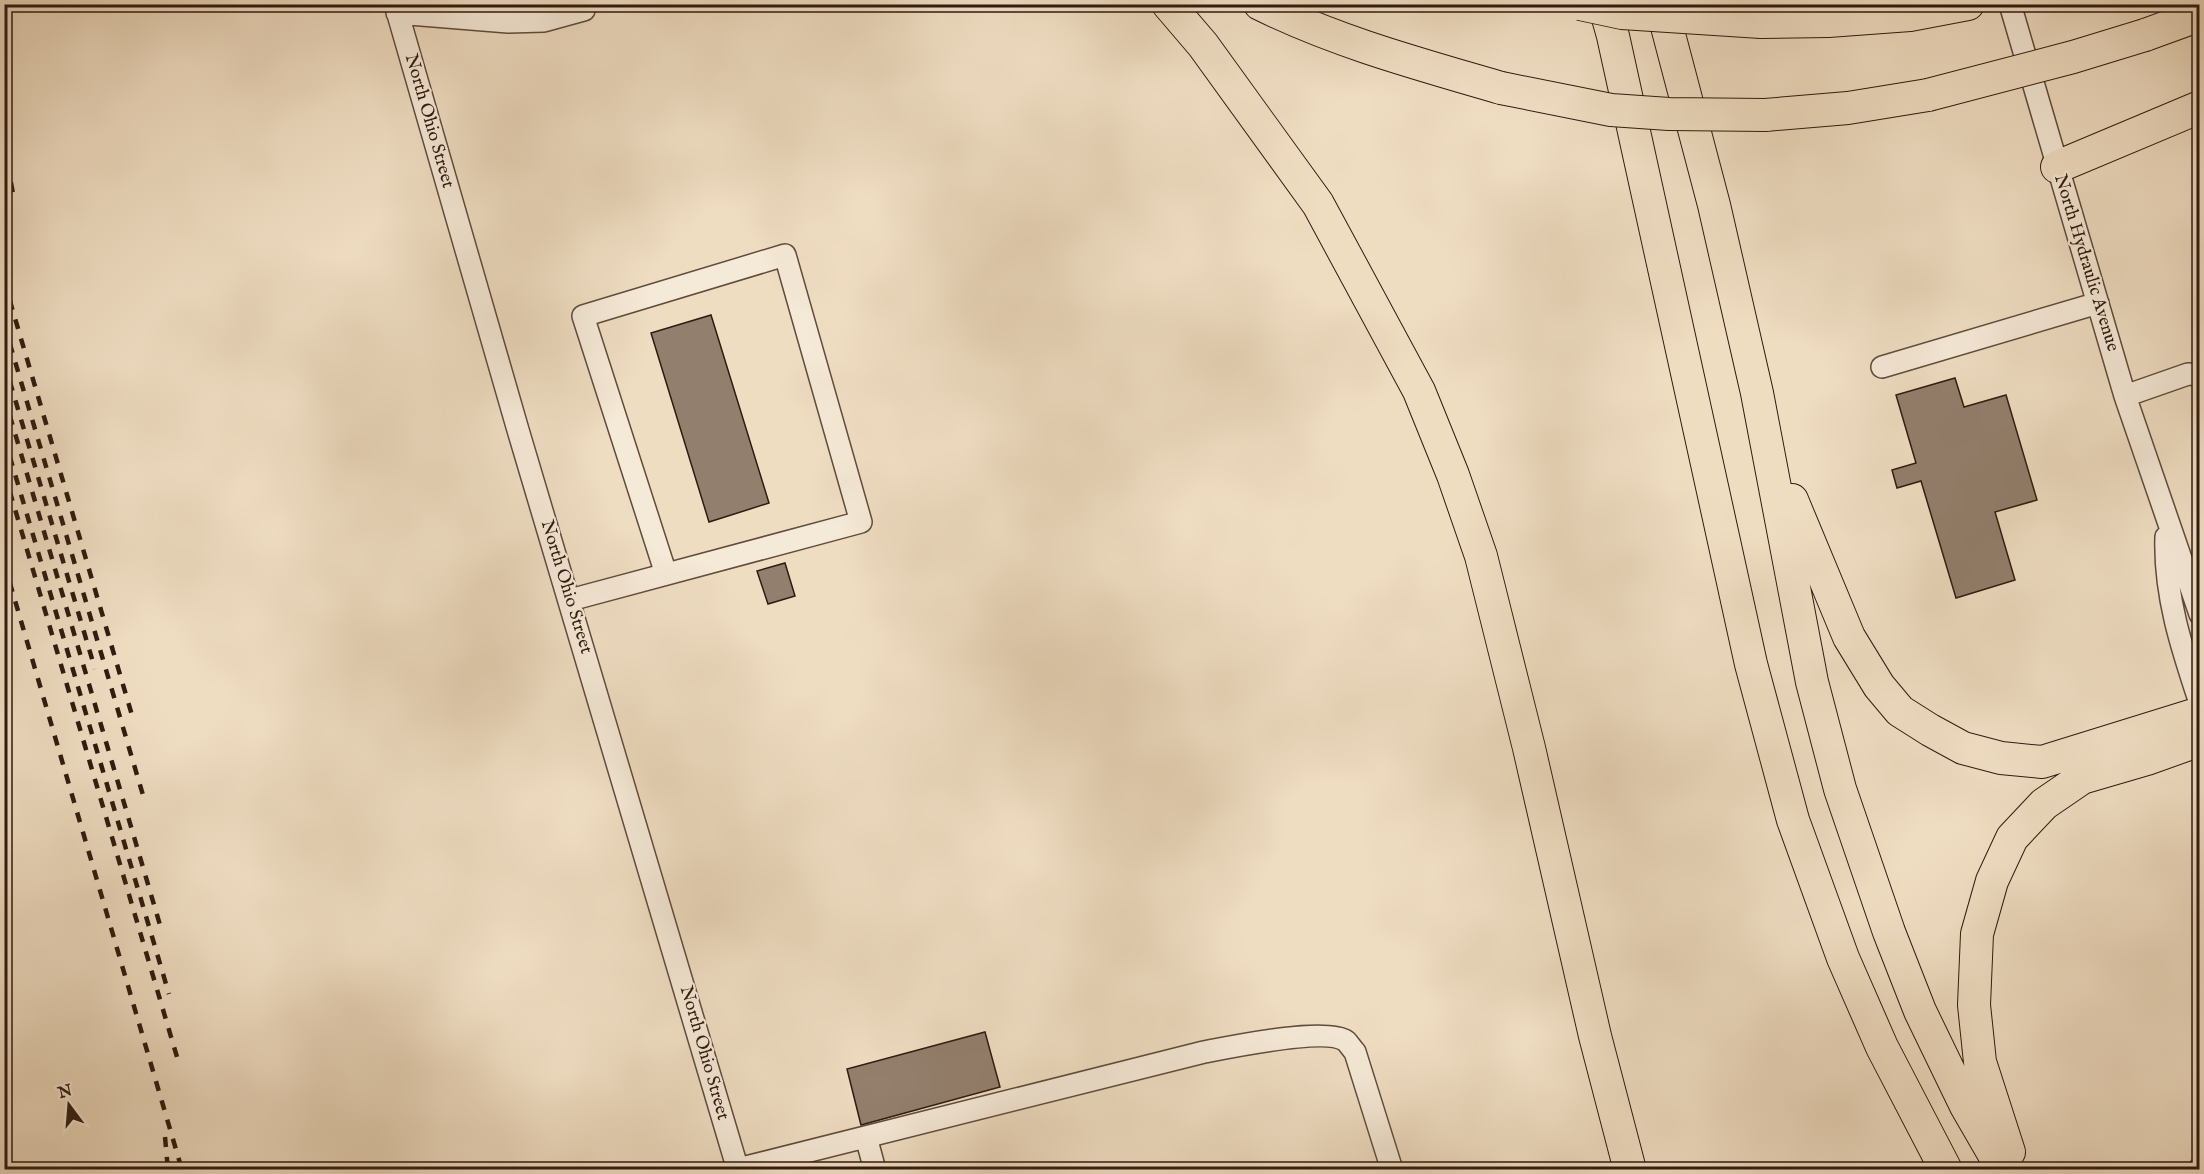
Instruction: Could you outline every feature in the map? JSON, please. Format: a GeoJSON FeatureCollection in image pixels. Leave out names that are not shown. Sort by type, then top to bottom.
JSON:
{"type":"FeatureCollection","features":[{"type":"Feature","properties":{"kind":"highway"},"geometry":{"type":"LineString","coordinates":[[1168,4],[1203,45],[1318,204],[1419,391],[1453,475],[1481,556],[1532,759],[1595,1036],[1630,1170]]}},
{"type":"Feature","properties":{"kind":"highway"},"geometry":{"type":"LineString","coordinates":[[1260,4],[1292,20],[1379,53],[1501,88],[1611,110],[1669,114],[1765,115],[1848,108],[1928,95],[2073,57],[2145,35],[2199,15]]}},
{"type":"Feature","properties":{"kind":"highway"},"geometry":{"type":"LineString","coordinates":[[1580,4],[1622,13],[1761,22],[1828,21],[1910,15],[1968,4]]}},
{"type":"Feature","properties":{"kind":"highway"},"geometry":{"type":"LineString","coordinates":[[1604,4],[1613,36],[1751,664],[1793,820],[1843,958],[1882,1047],[1946,1170]]}},
{"type":"Feature","properties":{"kind":"highway"},"geometry":{"type":"LineString","coordinates":[[1661,4],[1714,205],[1757,393],[1812,682],[1840,789],[1889,932],[1920,1011],[1966,1106],[2003,1170]]}},
{"type":"Feature","properties":{"kind":"highway"},"geometry":{"type":"LineString","coordinates":[[2057,167],[2199,107]]}},
{"type":"Feature","properties":{"kind":"highway"},"geometry":{"type":"LineString","coordinates":[[1757,393],[1797,516],[1849,637],[1879,686],[1900,711],[1964,748],[2001,759],[2042,762],[2199,713]]}},
{"type":"Feature","properties":{"kind":"highway"},"geometry":{"type":"LineString","coordinates":[[2016,1170],[1980,1062],[1974,1005],[1977,934],[1992,881],[2012,838],[2044,804],[2082,778],[2147,759],[2199,740]]}},
{"type":"Feature","properties":{"kind":"street","name":"North Hydraulic Avenue"},"geometry":{"type":"LineString","coordinates":[[2010,4],[2125,396],[2199,614]]}},
{"type":"Feature","properties":{"kind":"street"},"geometry":{"type":"LineString","coordinates":[[396,8],[508,22],[544,21],[584,10]]}},
{"type":"Feature","properties":{"kind":"street","name":"North Ohio Street"},"geometry":{"type":"LineString","coordinates":[[396,8],[738,1169]]}},
{"type":"Feature","properties":{"kind":"street"},"geometry":{"type":"LineString","coordinates":[[570,600],[861,522],[785,255],[583,316],[666,574]]}},
{"type":"Feature","properties":{"kind":"street"},"geometry":{"type":"LineString","coordinates":[[1882,367],[2098,303]]}},
{"type":"Feature","properties":{"kind":"street"},"geometry":{"type":"LineString","coordinates":[[2125,396],[2188,374],[2199,375]]}},
{"type":"Feature","properties":{"kind":"street","name":"North Hydraulic Avenue"},"geometry":{"type":"LineString","coordinates":[[2167,519],[2166,550],[2169,594],[2199,703]]}},
{"type":"Feature","properties":{"kind":"street"},"geometry":{"type":"LineString","coordinates":[[738,1169],[1204,1052],[1324,1035],[1345,1041],[1355,1052],[1392,1170]]}},
{"type":"Feature","properties":{"kind":"street"},"geometry":{"type":"LineString","coordinates":[[866,1137],[875,1170]]}},
{"type":"Feature","properties":{"kind":"building"},"geometry":{"type":"Polygon","coordinates":[[[711,315],[769,503],[709,522],[651,333],[711,315]]]}},
{"type":"Feature","properties":{"kind":"building"},"geometry":{"type":"Polygon","coordinates":[[[1955,378],[1964,407],[2006,395],[2037,500],[1995,512],[2015,580],[1956,598],[1921,481],[1897,488],[1892,470],[1916,463],[1896,395],[1955,378]]]}},
{"type":"Feature","properties":{"kind":"building"},"geometry":{"type":"Polygon","coordinates":[[[785,563],[795,596],[768,604],[757,571],[785,563]]]}},
{"type":"Feature","properties":{"kind":"building"},"geometry":{"type":"Polygon","coordinates":[[[985,1032],[1000,1087],[861,1125],[847,1069],[985,1032]]]}},
{"type":"Feature","properties":{"kind":"railway"},"geometry":{"type":"LineString","coordinates":[[4,143],[13,194]]}},
{"type":"Feature","properties":{"kind":"railway"},"geometry":{"type":"LineString","coordinates":[[4,281],[134,722]]}},
{"type":"Feature","properties":{"kind":"railway"},"geometry":{"type":"LineString","coordinates":[[4,324],[145,802]]}},
{"type":"Feature","properties":{"kind":"railway"},"geometry":{"type":"LineString","coordinates":[[4,362],[95,669]]}},
{"type":"Feature","properties":{"kind":"railway"},"geometry":{"type":"LineString","coordinates":[[4,396],[160,925]]}},
{"type":"Feature","properties":{"kind":"railway"},"geometry":{"type":"LineString","coordinates":[[4,437],[169,994]]}},
{"type":"Feature","properties":{"kind":"railway"},"geometry":{"type":"LineString","coordinates":[[4,472],[177,1057]]}},
{"type":"Feature","properties":{"kind":"railway"},"geometry":{"type":"LineString","coordinates":[[4,563],[182,1170]]}},
{"type":"Feature","properties":{"kind":"railway"},"geometry":{"type":"LineString","coordinates":[[165,1137],[168,1170]]}}]}
